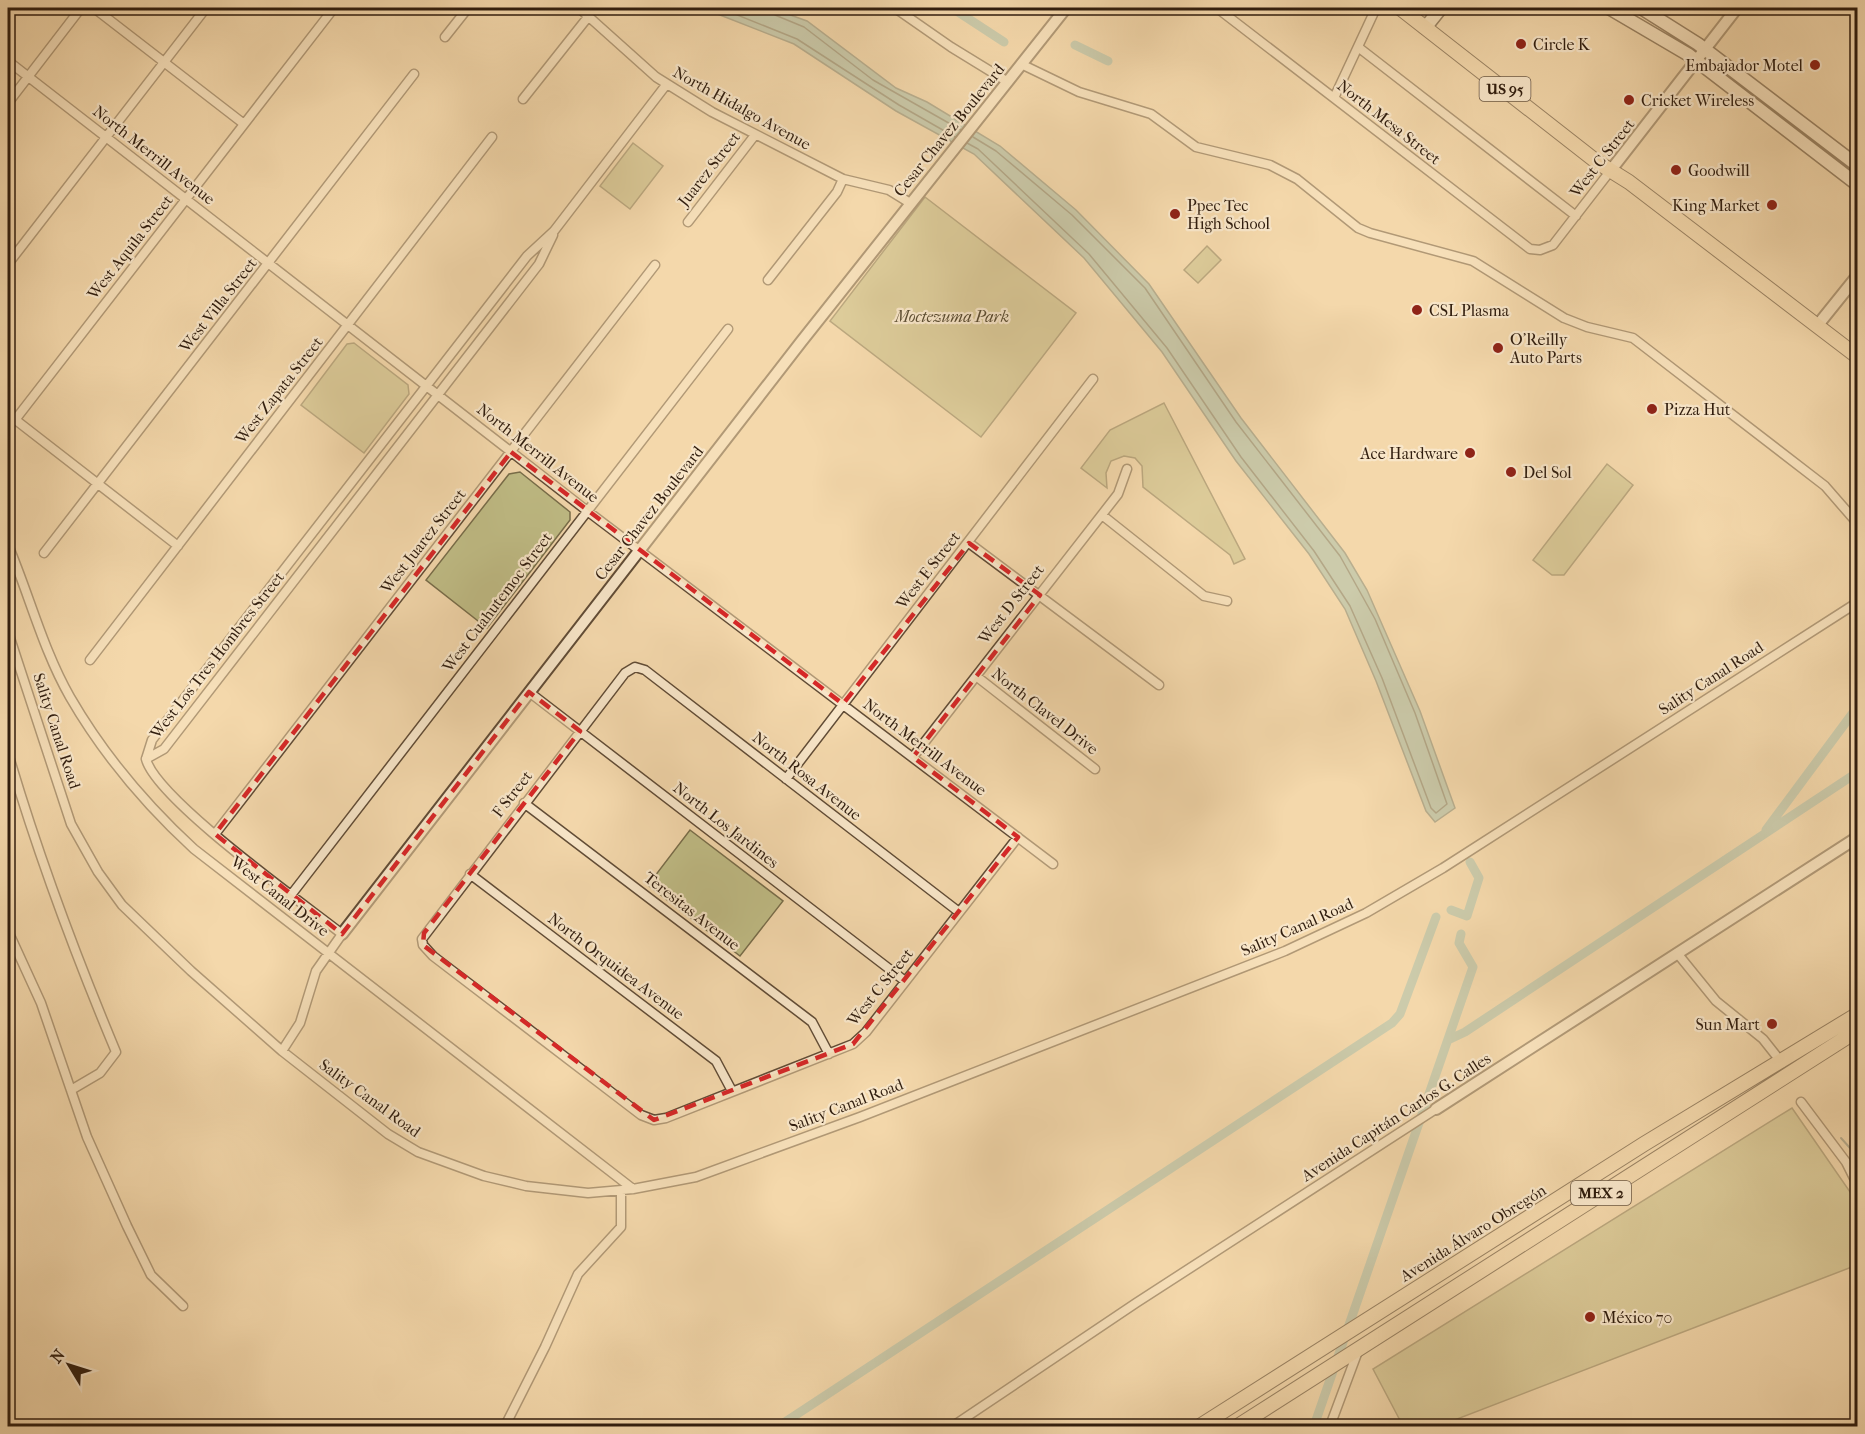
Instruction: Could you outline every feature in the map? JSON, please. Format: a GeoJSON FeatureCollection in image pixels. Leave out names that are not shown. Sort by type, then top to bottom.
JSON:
{"type":"FeatureCollection","features":[{"type":"Feature","properties":{"kind":"highway","name":"US 95"},"geometry":{"type":"LineString","coordinates":[[1400,8],[1857,357]]}},
{"type":"Feature","properties":{"kind":"highway","name":"Avenida Álvaro Obregón"},"geometry":{"type":"LineString","coordinates":[[1200,1426],[1644,1144],[1857,1014]]}},
{"type":"Feature","properties":{"kind":"highway","name":"MEX 2"},"geometry":{"type":"LineString","coordinates":[[1238,1426],[1857,1030]]}},
{"type":"Feature","properties":{"kind":"main road"},"geometry":{"type":"LineString","coordinates":[[1425,28],[1441,8]]}},
{"type":"Feature","properties":{"kind":"main road"},"geometry":{"type":"LineString","coordinates":[[1609,8],[1701,54],[1857,185]]}},
{"type":"Feature","properties":{"kind":"main road"},"geometry":{"type":"LineString","coordinates":[[1641,8],[1857,166]]}},
{"type":"Feature","properties":{"kind":"street"},"geometry":{"type":"LineString","coordinates":[[8,103],[81,8]]}},
{"type":"Feature","properties":{"kind":"street"},"geometry":{"type":"LineString","coordinates":[[94,8],[244,124]]}},
{"type":"Feature","properties":{"kind":"street"},"geometry":{"type":"LineString","coordinates":[[8,264],[206,8]]}},
{"type":"Feature","properties":{"kind":"street","name":"West Aquila Street"},"geometry":{"type":"LineString","coordinates":[[15,420],[334,8]]}},
{"type":"Feature","properties":{"kind":"street"},"geometry":{"type":"LineString","coordinates":[[445,38],[468,8]]}},
{"type":"Feature","properties":{"kind":"street","name":"North Hidalgo Avenue"},"geometry":{"type":"LineString","coordinates":[[579,8],[666,85],[755,135],[843,179],[889,190],[910,203]]}},
{"type":"Feature","properties":{"kind":"street"},"geometry":{"type":"LineString","coordinates":[[895,8],[1008,82]]}},
{"type":"Feature","properties":{"kind":"street","name":"Cesar Chavez Boulevard"},"geometry":{"type":"LineString","coordinates":[[282,1051],[297,1030],[311,982],[328,952],[910,203],[1066,8]]}},
{"type":"Feature","properties":{"kind":"street","name":"North Mesa Street"},"geometry":{"type":"LineString","coordinates":[[1217,8],[1526,247],[1534,250],[1546,249]]}},
{"type":"Feature","properties":{"kind":"street"},"geometry":{"type":"LineString","coordinates":[[1334,98],[1376,8]]}},
{"type":"Feature","properties":{"kind":"street","name":"West C Street"},"geometry":{"type":"LineString","coordinates":[[1546,249],[1553,245],[1576,216],[1737,8]]}},
{"type":"Feature","properties":{"kind":"street"},"geometry":{"type":"LineString","coordinates":[[523,99],[588,17]]}},
{"type":"Feature","properties":{"kind":"street"},"geometry":{"type":"LineString","coordinates":[[1358,47],[1576,216]]}},
{"type":"Feature","properties":{"kind":"street","name":"North Merrill Avenue"},"geometry":{"type":"LineString","coordinates":[[8,61],[586,510],[1053,864]]}},
{"type":"Feature","properties":{"kind":"street"},"geometry":{"type":"LineString","coordinates":[[1021,64],[1079,92],[1151,114],[1196,147],[1270,165],[1297,180],[1359,228],[1370,233],[1473,261],[1564,318],[1587,327],[1633,338],[1825,486],[1857,524]]}},
{"type":"Feature","properties":{"kind":"street","name":"West Villa Street"},"geometry":{"type":"LineString","coordinates":[[44,553],[414,74]]}},
{"type":"Feature","properties":{"kind":"street","name":"West Los Tres Hombres Street"},"geometry":{"type":"LineString","coordinates":[[146,759],[152,740],[526,255],[554,231],[666,85]]}},
{"type":"Feature","properties":{"kind":"street","name":"Juarez Street"},"geometry":{"type":"LineString","coordinates":[[688,222],[755,135]]}},
{"type":"Feature","properties":{"kind":"street","name":"West Zapata Street"},"geometry":{"type":"LineString","coordinates":[[90,660],[492,137]]}},
{"type":"Feature","properties":{"kind":"street"},"geometry":{"type":"LineString","coordinates":[[768,280],[837,192],[843,179]]}},
{"type":"Feature","properties":{"kind":"street","name":"West Los Tres Hombres Street"},"geometry":{"type":"LineString","coordinates":[[146,759],[164,749],[438,395],[539,264],[554,231]]}},
{"type":"Feature","properties":{"kind":"street","name":"West Juarez Street"},"geometry":{"type":"LineString","coordinates":[[215,834],[655,265]]}},
{"type":"Feature","properties":{"kind":"street"},"geometry":{"type":"LineString","coordinates":[[1817,326],[1857,275]]}},
{"type":"Feature","properties":{"kind":"street","name":"West Cuahutemoc Street"},"geometry":{"type":"LineString","coordinates":[[291,895],[728,329]]}},
{"type":"Feature","properties":{"kind":"street","name":"West E Street"},"geometry":{"type":"LineString","coordinates":[[786,779],[1093,379]]}},
{"type":"Feature","properties":{"kind":"street"},"geometry":{"type":"LineString","coordinates":[[8,414],[178,546]]}},
{"type":"Feature","properties":{"kind":"street","name":"West D Street"},"geometry":{"type":"LineString","coordinates":[[913,757],[1118,494],[1127,468]]}},
{"type":"Feature","properties":{"kind":"street"},"geometry":{"type":"LineString","coordinates":[[1102,515],[1204,596],[1227,601]]}},
{"type":"Feature","properties":{"kind":"street"},"geometry":{"type":"LineString","coordinates":[[969,543],[1159,685]]}},
{"type":"Feature","properties":{"kind":"street","name":"West Canal Drive"},"geometry":{"type":"LineString","coordinates":[[8,544],[70,697],[118,769],[158,816],[194,849],[633,1189]]}},
{"type":"Feature","properties":{"kind":"street","name":"Sality Canal Road"},"geometry":{"type":"LineString","coordinates":[[8,632],[71,824],[98,872],[122,905],[191,971],[282,1051],[388,1134],[449,1165],[484,1176],[544,1189],[588,1193],[621,1191],[696,1177],[860,1117],[1286,951],[1366,913],[1443,868],[1857,602]]}},
{"type":"Feature","properties":{"kind":"street","name":"F Street"},"geometry":{"type":"LineString","coordinates":[[635,667],[625,674],[424,933],[423,945],[433,957],[641,1114],[654,1120]]}},
{"type":"Feature","properties":{"kind":"street","name":"North Rosa Avenue"},"geometry":{"type":"LineString","coordinates":[[635,667],[645,670],[959,912]]}},
{"type":"Feature","properties":{"kind":"street","name":"North Clavel Drive"},"geometry":{"type":"LineString","coordinates":[[976,676],[1095,768]]}},
{"type":"Feature","properties":{"kind":"street","name":"North Los Jardines"},"geometry":{"type":"LineString","coordinates":[[529,692],[905,981]]}},
{"type":"Feature","properties":{"kind":"street"},"geometry":{"type":"LineString","coordinates":[[8,753],[27,818],[77,959],[116,1052],[100,1073],[70,1090]]}},
{"type":"Feature","properties":{"kind":"street","name":"West Canal Drive"},"geometry":{"type":"LineString","coordinates":[[146,759],[156,776],[176,799],[215,834],[342,934]]}},
{"type":"Feature","properties":{"kind":"street","name":"Teresitas Avenue"},"geometry":{"type":"LineString","coordinates":[[524,803],[812,1023],[829,1054]]}},
{"type":"Feature","properties":{"kind":"street","name":"West C Street"},"geometry":{"type":"LineString","coordinates":[[654,1120],[853,1044],[866,1032],[1018,837]]}},
{"type":"Feature","properties":{"kind":"street","name":"Avenida Capitán Carlos G. Calles"},"geometry":{"type":"LineString","coordinates":[[953,1426],[1136,1303],[1857,837]]}},
{"type":"Feature","properties":{"kind":"street","name":"North Orquidea Avenue"},"geometry":{"type":"LineString","coordinates":[[470,874],[716,1061],[732,1091]]}},
{"type":"Feature","properties":{"kind":"street"},"geometry":{"type":"LineString","coordinates":[[8,930],[41,1003],[87,1137],[151,1275],[183,1306]]}},
{"type":"Feature","properties":{"kind":"street"},"geometry":{"type":"LineString","coordinates":[[1677,953],[1716,1001],[1763,1039],[1788,1074]]}},
{"type":"Feature","properties":{"kind":"street"},"geometry":{"type":"LineString","coordinates":[[1801,1102],[1846,1162],[1857,1185]]}},
{"type":"Feature","properties":{"kind":"street"},"geometry":{"type":"LineString","coordinates":[[505,1426],[546,1347],[578,1274],[621,1227],[621,1191]]}},
{"type":"Feature","properties":{"kind":"street"},"geometry":{"type":"LineString","coordinates":[[1330,1426],[1352,1354]]}},
{"type":"Feature","properties":{"kind":"highlighted area"},"geometry":{"type":"Polygon","coordinates":[[[511,452],[843,704],[969,543],[1040,595],[913,757],[1018,837],[853,1044],[654,1120],[423,945],[424,933],[580,731],[529,692],[342,934],[215,834],[511,452]]]}},
{"type":"Feature","properties":{"kind":"green space"},"geometry":{"type":"Polygon","coordinates":[[[633,143],[663,166],[630,209],[600,186],[633,143]]]}},
{"type":"Feature","properties":{"kind":"green space","name":"Moctezuma Park"},"geometry":{"type":"Polygon","coordinates":[[[925,197],[1076,313],[981,437],[830,321],[925,197]]]}},
{"type":"Feature","properties":{"kind":"green space"},"geometry":{"type":"Polygon","coordinates":[[[1207,246],[1221,260],[1198,283],[1184,270],[1207,246]]]}},
{"type":"Feature","properties":{"kind":"green space"},"geometry":{"type":"Polygon","coordinates":[[[354,343],[408,385],[409,394],[364,453],[301,405],[347,344],[354,343]]]}},
{"type":"Feature","properties":{"kind":"green space"},"geometry":{"type":"Polygon","coordinates":[[[1164,403],[1245,559],[1234,564],[1230,555],[1143,487],[1142,466],[1135,458],[1124,456],[1111,461],[1106,473],[1107,488],[1081,468],[1110,430],[1164,403]]]}},
{"type":"Feature","properties":{"kind":"green space"},"geometry":{"type":"Polygon","coordinates":[[[1607,464],[1633,485],[1564,575],[1552,575],[1533,560],[1607,464]]]}},
{"type":"Feature","properties":{"kind":"green space"},"geometry":{"type":"Polygon","coordinates":[[[520,472],[570,512],[570,520],[487,628],[426,580],[509,474],[520,472]]]}},
{"type":"Feature","properties":{"kind":"green space"},"geometry":{"type":"Polygon","coordinates":[[[690,830],[783,901],[740,956],[648,885],[690,830]]]}},
{"type":"Feature","properties":{"kind":"green space","name":"México 70"},"geometry":{"type":"Polygon","coordinates":[[[1792,1108],[1857,1202],[1857,1265],[1439,1426],[1403,1426],[1373,1369],[1792,1108]]]}},
{"type":"Feature","properties":{"kind":"water"},"geometry":{"type":"Polygon","coordinates":[[[702,8],[771,8],[807,21],[896,88],[927,102],[1000,146],[1076,210],[1149,284],[1241,418],[1345,553],[1367,590],[1420,711],[1455,808],[1435,822],[1426,811],[1376,681],[1345,609],[1309,554],[1236,461],[1162,352],[1084,258],[974,154],[896,111],[794,44],[702,8]]]}},
{"type":"Feature","properties":{"kind":"waterway"},"geometry":{"type":"LineString","coordinates":[[952,8],[1004,42]]}},
{"type":"Feature","properties":{"kind":"waterway"},"geometry":{"type":"LineString","coordinates":[[1075,45],[1108,61]]}},
{"type":"Feature","properties":{"kind":"waterway"},"geometry":{"type":"LineString","coordinates":[[1766,830],[1858,706]]}},
{"type":"Feature","properties":{"kind":"waterway"},"geometry":{"type":"LineString","coordinates":[[1448,1040],[1465,1032],[1858,772]]}},
{"type":"Feature","properties":{"kind":"waterway"},"geometry":{"type":"LineString","coordinates":[[1451,910],[1467,916],[1479,878],[1470,862]]}},
{"type":"Feature","properties":{"kind":"waterway"},"geometry":{"type":"LineString","coordinates":[[779,1426],[1392,1023],[1400,1014],[1436,917]]}},
{"type":"Feature","properties":{"kind":"waterway"},"geometry":{"type":"LineString","coordinates":[[1314,1426],[1473,967],[1459,943],[1461,934]]}},
{"type":"Feature","properties":{"kind":"waterway"},"geometry":{"type":"LineString","coordinates":[[1841,1138],[1858,1157]]}},
{"type":"Feature","properties":{"kind":"place","name":"Circle K"},"geometry":{"type":"Point","coordinates":[1521,44]}},
{"type":"Feature","properties":{"kind":"place","name":"Embajador Motel"},"geometry":{"type":"Point","coordinates":[1815,65]}},
{"type":"Feature","properties":{"kind":"place","name":"Cricket Wireless"},"geometry":{"type":"Point","coordinates":[1629,100]}},
{"type":"Feature","properties":{"kind":"place","name":"Goodwill"},"geometry":{"type":"Point","coordinates":[1676,170]}},
{"type":"Feature","properties":{"kind":"place","name":"King Market"},"geometry":{"type":"Point","coordinates":[1772,205]}},
{"type":"Feature","properties":{"kind":"place","name":"Ppec Tec High School"},"geometry":{"type":"Point","coordinates":[1175,214]}},
{"type":"Feature","properties":{"kind":"place","name":"CSL Plasma"},"geometry":{"type":"Point","coordinates":[1417,310]}},
{"type":"Feature","properties":{"kind":"place","name":"O'Reilly Auto Parts"},"geometry":{"type":"Point","coordinates":[1498,348]}},
{"type":"Feature","properties":{"kind":"place","name":"Pizza Hut"},"geometry":{"type":"Point","coordinates":[1652,409]}},
{"type":"Feature","properties":{"kind":"place","name":"Ace Hardware"},"geometry":{"type":"Point","coordinates":[1470,453]}},
{"type":"Feature","properties":{"kind":"place","name":"Del Sol"},"geometry":{"type":"Point","coordinates":[1511,472]}},
{"type":"Feature","properties":{"kind":"place","name":"Sun Mart"},"geometry":{"type":"Point","coordinates":[1772,1024]}},
{"type":"Feature","properties":{"kind":"place","name":"México 70"},"geometry":{"type":"Point","coordinates":[1590,1317]}}]}
